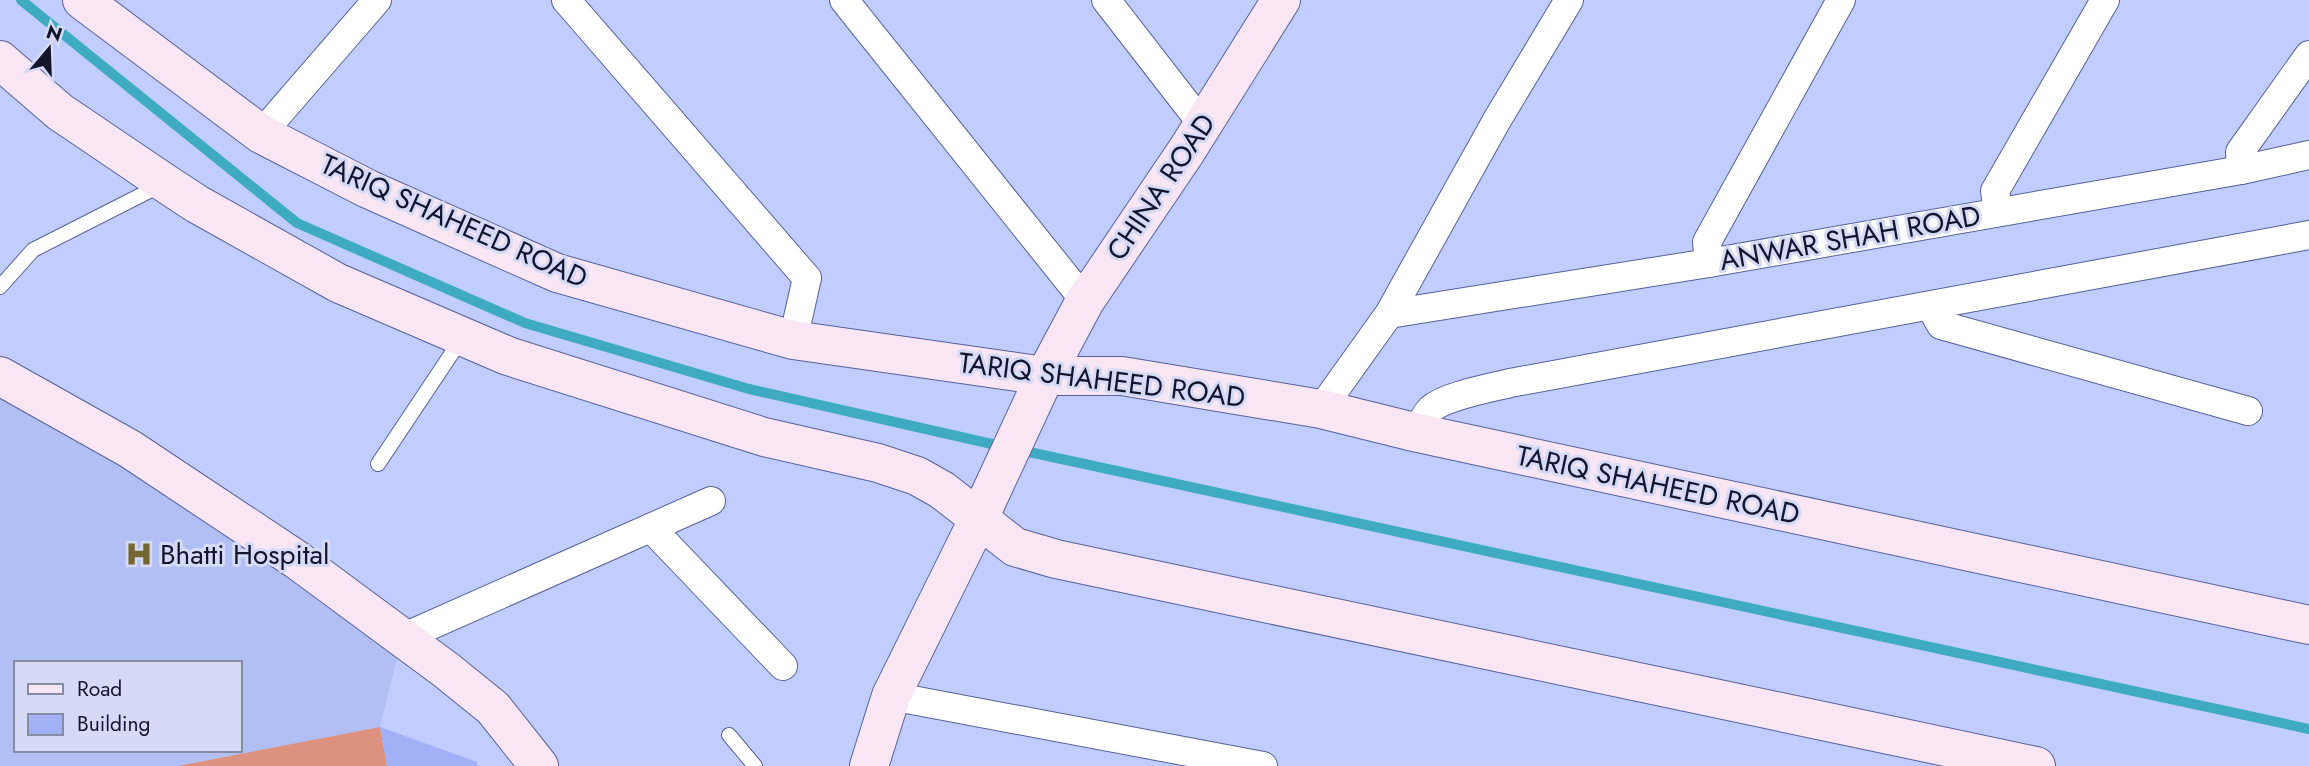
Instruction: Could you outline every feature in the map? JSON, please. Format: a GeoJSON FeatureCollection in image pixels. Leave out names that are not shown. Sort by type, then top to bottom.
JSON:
{"type":"FeatureCollection","features":[{"type":"Feature","properties":{"kind":"main road","name":"TARIQ SHAHEED ROAD"},"geometry":{"type":"LineString","coordinates":[[82,0],[261,134],[368,189],[557,273],[793,340],[1039,391],[1122,376],[1321,409],[1418,433],[2309,625]]}},
{"type":"Feature","properties":{"kind":"main road","name":"CHINA ROAD"},"geometry":{"type":"LineString","coordinates":[[979,519],[1085,301],[1203,125],[1281,0]]}},
{"type":"Feature","properties":{"kind":"main road"},"geometry":{"type":"LineString","coordinates":[[0,60],[60,112],[165,183],[197,204],[338,283],[508,356],[764,436],[878,463],[918,476],[942,490],[1015,548],[1056,559],[2036,766]]}},
{"type":"Feature","properties":{"kind":"main road"},"geometry":{"type":"LineString","coordinates":[[0,376],[130,449],[297,561],[493,708],[539,766]]}},
{"type":"Feature","properties":{"kind":"main road"},"geometry":{"type":"LineString","coordinates":[[869,766],[891,696],[979,519]]}},
{"type":"Feature","properties":{"kind":"street"},"geometry":{"type":"LineString","coordinates":[[566,0],[807,278],[793,340]]}},
{"type":"Feature","properties":{"kind":"street"},"geometry":{"type":"LineString","coordinates":[[844,0],[1085,301]]}},
{"type":"Feature","properties":{"kind":"street"},"geometry":{"type":"LineString","coordinates":[[1106,0],[1203,125]]}},
{"type":"Feature","properties":{"kind":"street"},"geometry":{"type":"LineString","coordinates":[[1321,409],[1390,314],[1496,120],[1569,0]]}},
{"type":"Feature","properties":{"kind":"street"},"geometry":{"type":"LineString","coordinates":[[1709,263],[1707,242],[1840,0]]}},
{"type":"Feature","properties":{"kind":"street"},"geometry":{"type":"LineString","coordinates":[[1998,212],[1995,191],[2105,0]]}},
{"type":"Feature","properties":{"kind":"street"},"geometry":{"type":"LineString","coordinates":[[261,134],[370,2]]}},
{"type":"Feature","properties":{"kind":"street"},"geometry":{"type":"LineString","coordinates":[[2241,170],[2240,152],[2309,55]]}},
{"type":"Feature","properties":{"kind":"street","name":"ANWAR SHAH ROAD"},"geometry":{"type":"LineString","coordinates":[[1390,314],[1709,263],[2241,170],[2309,155]]}},
{"type":"Feature","properties":{"kind":"street"},"geometry":{"type":"LineString","coordinates":[[1418,433],[1423,419],[1433,408],[1465,395],[1510,383],[2309,235]]}},
{"type":"Feature","properties":{"kind":"street"},"geometry":{"type":"LineString","coordinates":[[1930,306],[1941,325],[2248,411]]}},
{"type":"Feature","properties":{"kind":"street"},"geometry":{"type":"LineString","coordinates":[[402,638],[711,501]]}},
{"type":"Feature","properties":{"kind":"street"},"geometry":{"type":"LineString","coordinates":[[652,528],[783,666]]}},
{"type":"Feature","properties":{"kind":"street"},"geometry":{"type":"LineString","coordinates":[[891,696],[1251,765]]}},
{"type":"Feature","properties":{"kind":"lane"},"geometry":{"type":"LineString","coordinates":[[0,287],[33,250],[165,183]]}},
{"type":"Feature","properties":{"kind":"lane"},"geometry":{"type":"LineString","coordinates":[[377,464],[463,337]]}},
{"type":"Feature","properties":{"kind":"lane"},"geometry":{"type":"LineString","coordinates":[[729,735],[755,766]]}},
{"type":"Feature","properties":{"kind":"shaded area","name":"Bhatti Hospital"},"geometry":{"type":"Polygon","coordinates":[[[0,386],[402,638],[380,727],[178,766],[0,766],[0,386]]]}},
{"type":"Feature","properties":{"kind":"shaded area"},"geometry":{"type":"Polygon","coordinates":[[[380,727],[387,766],[178,766],[380,727]]]}},
{"type":"Feature","properties":{"kind":"building"},"geometry":{"type":"Polygon","coordinates":[[[380,727],[477,762],[477,766],[387,766],[380,727]]]}},
{"type":"Feature","properties":{"kind":"waterway"},"geometry":{"type":"LineString","coordinates":[[21,0],[297,223],[525,323],[749,389],[1005,447]]}},
{"type":"Feature","properties":{"kind":"waterway"},"geometry":{"type":"LineString","coordinates":[[1020,450],[2309,729]]}},
{"type":"Feature","properties":{"kind":"place","name":"Bhatti Hospital"},"geometry":{"type":"Point","coordinates":[139,554]}}]}
